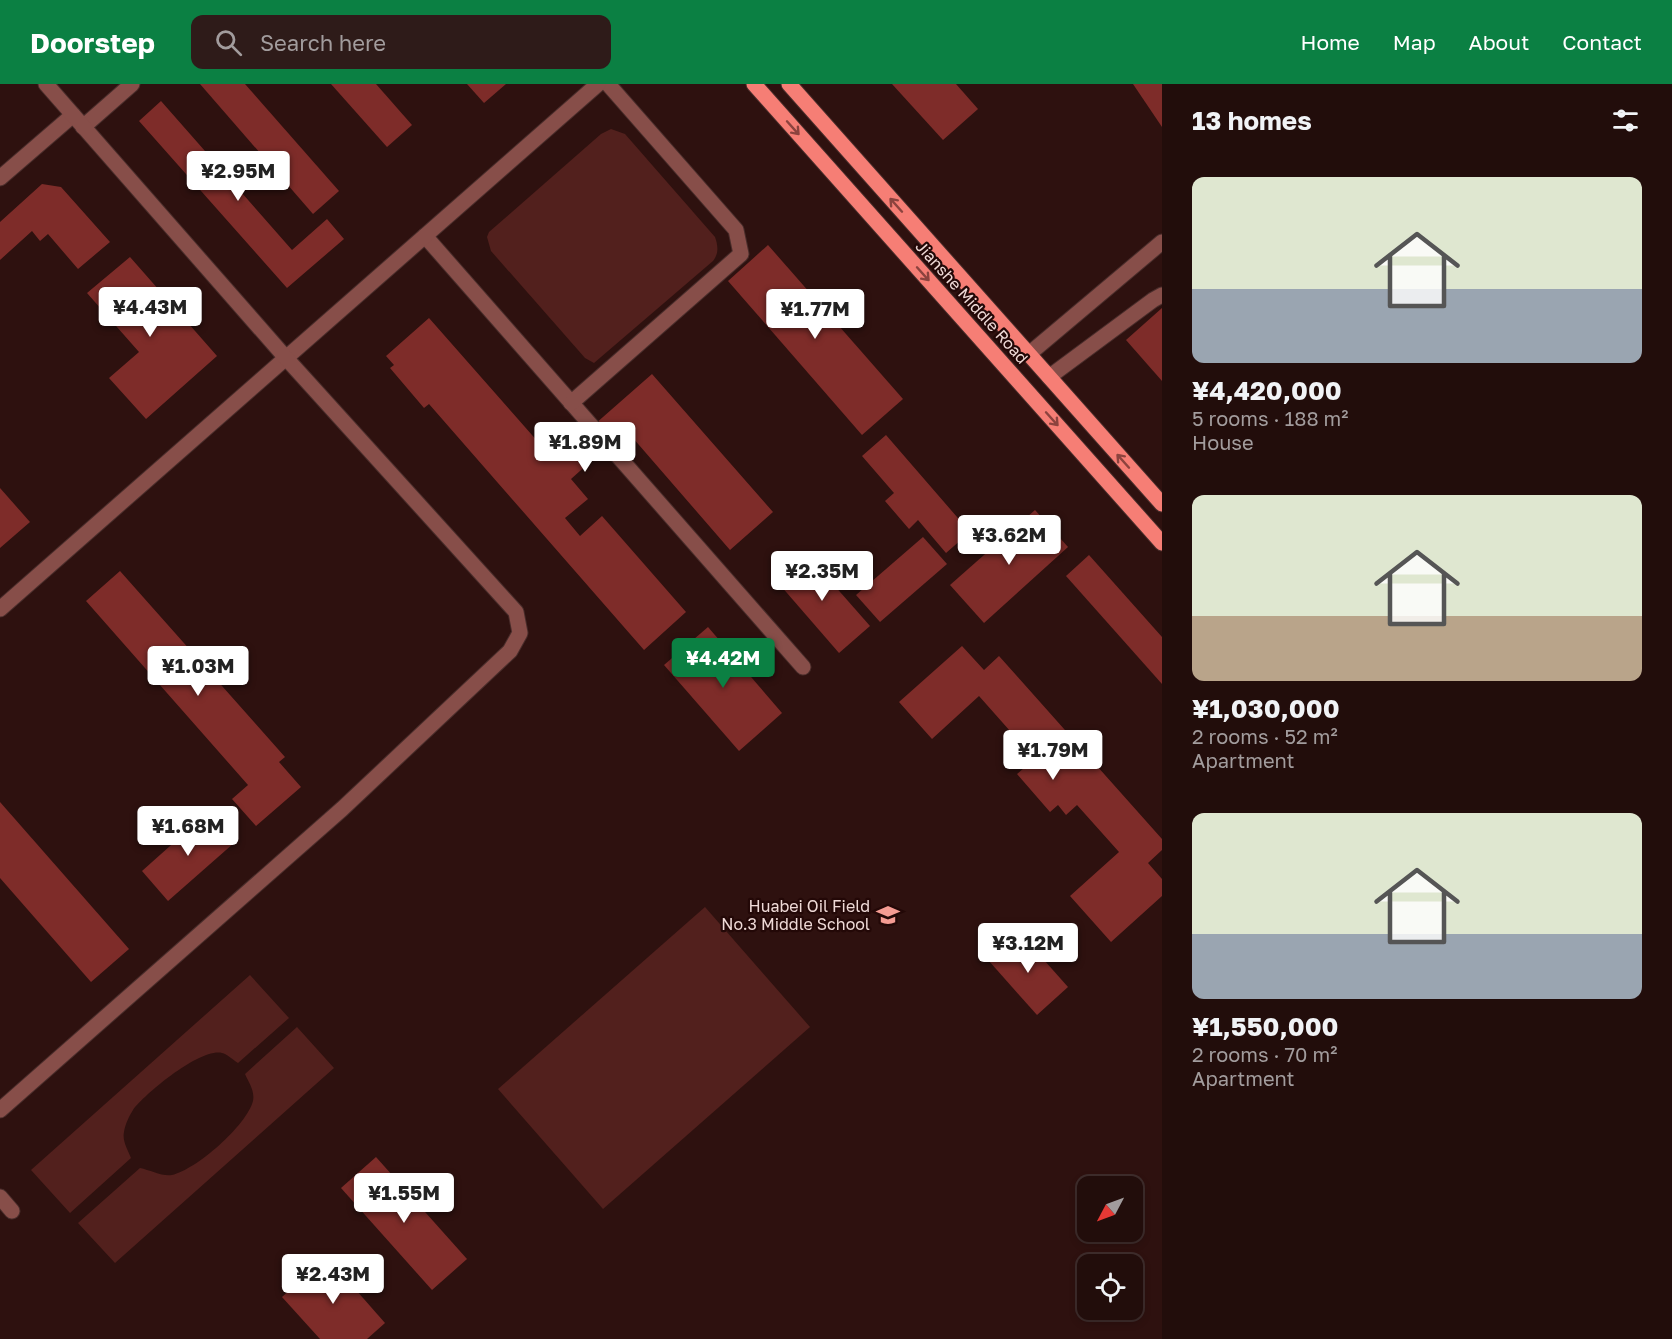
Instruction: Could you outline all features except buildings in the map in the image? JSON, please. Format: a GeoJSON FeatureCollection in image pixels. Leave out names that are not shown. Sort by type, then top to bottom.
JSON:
{"type":"FeatureCollection","features":[{"type":"Feature","properties":{"kind":"main road","name":"Jianshe Middle Road"},"geometry":{"type":"LineString","coordinates":[[754,84],[1162,543]]}},
{"type":"Feature","properties":{"kind":"main road","name":"Jianshe Middle Road"},"geometry":{"type":"LineString","coordinates":[[789,84],[1162,504]]}},
{"type":"Feature","properties":{"kind":"lane"},"geometry":{"type":"LineString","coordinates":[[0,1110],[342,809],[510,651],[520,633],[516,612],[286,358],[46,84]]}},
{"type":"Feature","properties":{"kind":"lane"},"geometry":{"type":"LineString","coordinates":[[0,178],[132,84]]}},
{"type":"Feature","properties":{"kind":"lane"},"geometry":{"type":"LineString","coordinates":[[0,609],[598,84]]}},
{"type":"Feature","properties":{"kind":"lane"},"geometry":{"type":"LineString","coordinates":[[571,403],[741,254],[736,230],[608,84]]}},
{"type":"Feature","properties":{"kind":"lane"},"geometry":{"type":"LineString","coordinates":[[425,236],[803,667]]}},
{"type":"Feature","properties":{"kind":"lane"},"geometry":{"type":"LineString","coordinates":[[1029,354],[1162,242]]}},
{"type":"Feature","properties":{"kind":"lane"},"geometry":{"type":"LineString","coordinates":[[1049,377],[1162,295]]}},
{"type":"Feature","properties":{"kind":"lane"},"geometry":{"type":"LineString","coordinates":[[0,1197],[12,1211]]}},
{"type":"Feature","properties":{"kind":"shaded area"},"geometry":{"type":"Polygon","coordinates":[[[611,129],[625,134],[715,237],[717,249],[713,261],[594,363],[585,358],[491,251],[487,237],[489,232],[601,134],[611,129]]]}},
{"type":"Feature","properties":{"kind":"shaded area"},"geometry":{"type":"Polygon","coordinates":[[[705,907],[810,1027],[603,1209],[498,1089],[705,907]]]}},
{"type":"Feature","properties":{"kind":"shaded area"},"geometry":{"type":"Polygon","coordinates":[[[250,975],[289,1018],[238,1063],[222,1053],[212,1053],[188,1064],[149,1093],[133,1110],[125,1126],[124,1139],[131,1158],[70,1213],[31,1170],[250,975]]]}},
{"type":"Feature","properties":{"kind":"shaded area"},"geometry":{"type":"Polygon","coordinates":[[[297,1027],[334,1068],[115,1263],[78,1223],[140,1168],[172,1175],[207,1156],[231,1134],[249,1111],[253,1097],[245,1074],[297,1027]]]}},
{"type":"Feature","properties":{"kind":"place","name":"Huabei Oil Field No.3 Middle School"},"geometry":{"type":"Point","coordinates":[888,915]}}]}
